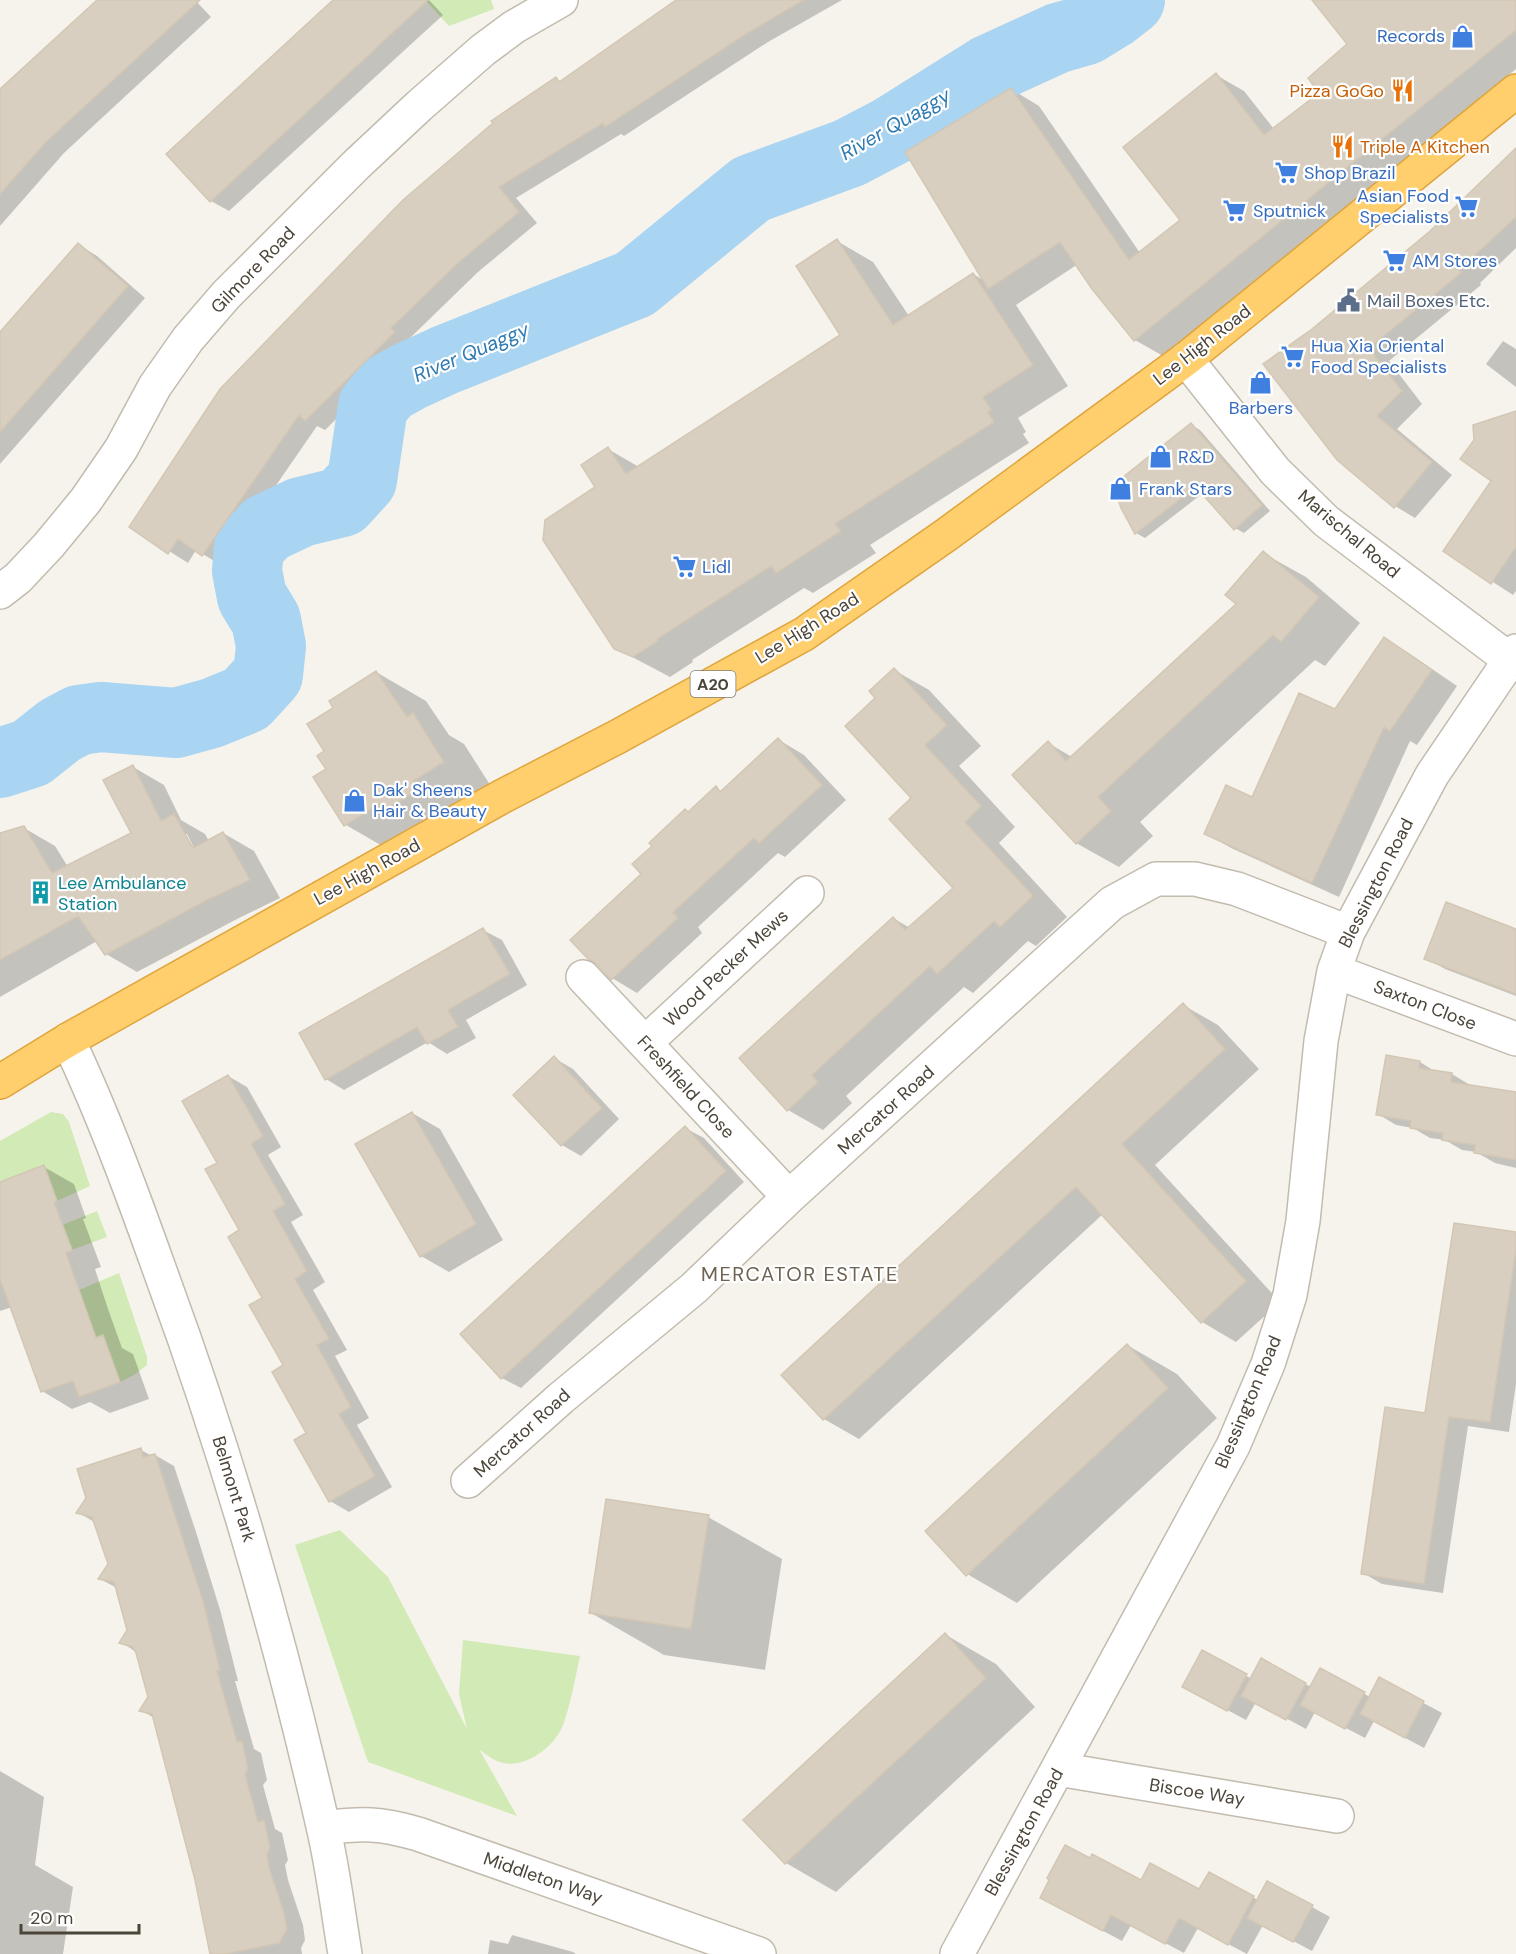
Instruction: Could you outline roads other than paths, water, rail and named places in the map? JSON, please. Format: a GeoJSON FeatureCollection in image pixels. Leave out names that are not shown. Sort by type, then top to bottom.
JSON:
{"type":"FeatureCollection","features":[{"type":"Feature","properties":{"kind":"highway","name":"Lee High Road"},"geometry":{"type":"LineString","coordinates":[[0,1082],[68,1040],[503,796],[617,737],[804,634],[946,535],[1186,359],[1322,251],[1516,91]]}},
{"type":"Feature","properties":{"kind":"street","name":"Gilmore Road"},"geometry":{"type":"LineString","coordinates":[[0,592],[18,578],[49,545],[86,500],[120,449],[155,386],[188,339],[226,295],[356,165],[483,50],[511,14],[561,0]]}},
{"type":"Feature","properties":{"kind":"street","name":"Marischal Road"},"geometry":{"type":"LineString","coordinates":[[1186,359],[1275,471],[1326,520],[1513,655],[1432,776]]}},
{"type":"Feature","properties":{"kind":"street","name":"Blessington Road"},"geometry":{"type":"LineString","coordinates":[[957,1954],[1233,1446],[1268,1364],[1290,1295],[1303,1221],[1321,1041],[1334,971],[1348,932],[1432,776]]}},
{"type":"Feature","properties":{"kind":"street","name":"Mercator Road"},"geometry":{"type":"LineString","coordinates":[[468,1481],[561,1398],[694,1288],[789,1197],[1112,903],[1156,879],[1196,879],[1236,889],[1348,932]]}},
{"type":"Feature","properties":{"kind":"street","name":"Wood Pecker Mews"},"geometry":{"type":"LineString","coordinates":[[645,1043],[807,892]]}},
{"type":"Feature","properties":{"kind":"street","name":"Saxton Close"},"geometry":{"type":"LineString","coordinates":[[1334,971],[1516,1039]]}},
{"type":"Feature","properties":{"kind":"street","name":"Freshfield Close"},"geometry":{"type":"LineString","coordinates":[[583,977],[789,1197]]}},
{"type":"Feature","properties":{"kind":"street","name":"Belmont Park"},"geometry":{"type":"LineString","coordinates":[[68,1040],[141,1217],[199,1376],[257,1563],[324,1828],[345,1954]]}},
{"type":"Feature","properties":{"kind":"street","name":"Biscoe Way"},"geometry":{"type":"LineString","coordinates":[[1058,1769],[1337,1815]]}},
{"type":"Feature","properties":{"kind":"street","name":"Middleton Way"},"geometry":{"type":"LineString","coordinates":[[324,1828],[358,1824],[388,1825],[759,1954]]}},
{"type":"Feature","properties":{"kind":"waterway","name":"River Quaggy"},"geometry":{"type":"LineString","coordinates":[[0,763],[31,753],[60,730],[79,720],[101,717],[176,723],[212,713],[246,699],[268,675],[271,646],[266,620],[252,597],[247,571],[249,547],[267,528],[301,512],[342,502],[362,480],[373,406],[388,388],[445,360],[635,284],[751,189],[849,153],[893,130],[990,69],[1058,38],[1086,30],[1130,0]]}},
{"type":"Feature","properties":{"kind":"place","name":"Records"},"geometry":{"type":"Point","coordinates":[1463,36]}},
{"type":"Feature","properties":{"kind":"place","name":"Pizza GoGo"},"geometry":{"type":"Point","coordinates":[1402,91]}},
{"type":"Feature","properties":{"kind":"place","name":"Triple A Kitchen"},"geometry":{"type":"Point","coordinates":[1342,147]}},
{"type":"Feature","properties":{"kind":"place","name":"Shop Brazil"},"geometry":{"type":"Point","coordinates":[1286,173]}},
{"type":"Feature","properties":{"kind":"place","name":"Asian Food Specialists"},"geometry":{"type":"Point","coordinates":[1467,206]}},
{"type":"Feature","properties":{"kind":"place","name":"Sputnick"},"geometry":{"type":"Point","coordinates":[1235,211]}},
{"type":"Feature","properties":{"kind":"place","name":"AM Stores"},"geometry":{"type":"Point","coordinates":[1394,261]}},
{"type":"Feature","properties":{"kind":"place","name":"Mail Boxes Etc."},"geometry":{"type":"Point","coordinates":[1349,301]}},
{"type":"Feature","properties":{"kind":"place","name":"Hua Xia Oriental Food Specialists"},"geometry":{"type":"Point","coordinates":[1293,356]}},
{"type":"Feature","properties":{"kind":"place","name":"Barbers"},"geometry":{"type":"Point","coordinates":[1261,382]}},
{"type":"Feature","properties":{"kind":"place","name":"R&D"},"geometry":{"type":"Point","coordinates":[1160,457]}},
{"type":"Feature","properties":{"kind":"place","name":"Frank Stars"},"geometry":{"type":"Point","coordinates":[1121,489]}},
{"type":"Feature","properties":{"kind":"place","name":"Lidl"},"geometry":{"type":"Point","coordinates":[684,567]}},
{"type":"Feature","properties":{"kind":"place","name":"Dak' Sheens Hair & Beauty"},"geometry":{"type":"Point","coordinates":[355,800]}},
{"type":"Feature","properties":{"kind":"place","name":"Lee Ambulance Station"},"geometry":{"type":"Point","coordinates":[40,893]}},
{"type":"Feature","properties":{"kind":"district","name":"MERCATOR ESTATE"},"geometry":{"type":"Point","coordinates":[800,1274]}}]}
